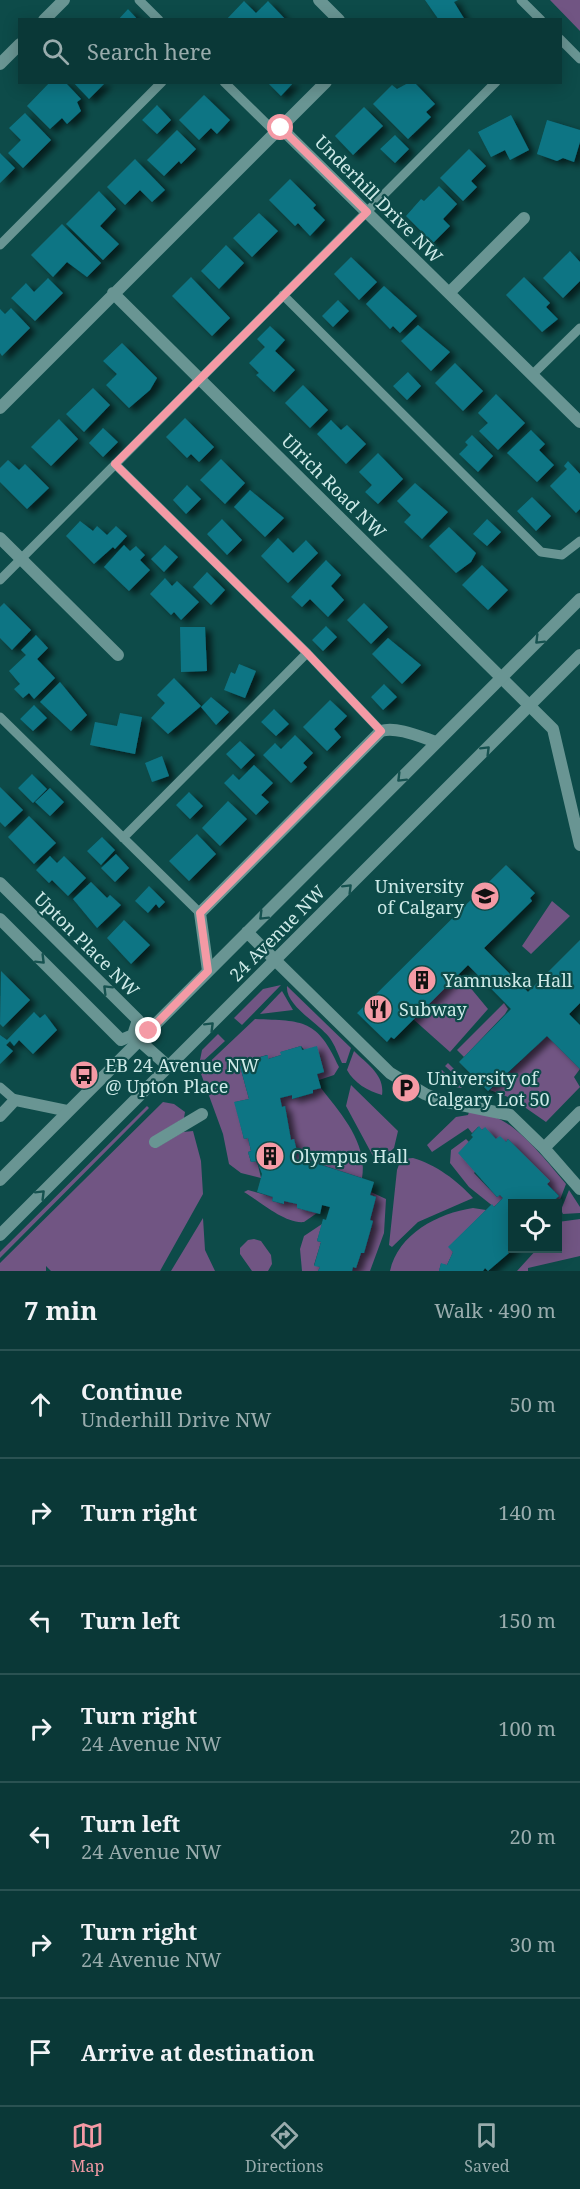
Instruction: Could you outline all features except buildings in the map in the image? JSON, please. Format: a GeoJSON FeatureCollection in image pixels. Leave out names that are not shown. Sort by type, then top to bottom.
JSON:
{"type":"FeatureCollection","features":[{"type":"Feature","properties":{"kind":"street"},"geometry":{"type":"LineString","coordinates":[[46,18],[64,0]]}},
{"type":"Feature","properties":{"kind":"street"},"geometry":{"type":"LineString","coordinates":[[319,0],[337,18]]}},
{"type":"Feature","properties":{"kind":"street"},"geometry":{"type":"LineString","coordinates":[[0,64],[18,46]]}},
{"type":"Feature","properties":{"kind":"street"},"geometry":{"type":"LineString","coordinates":[[0,408],[324,84]]}},
{"type":"Feature","properties":{"kind":"street","name":"Underhill Drive NW"},"geometry":{"type":"LineString","coordinates":[[278,131],[367,212],[580,422]]}},
{"type":"Feature","properties":{"kind":"street"},"geometry":{"type":"LineString","coordinates":[[449,293],[524,218]]}},
{"type":"Feature","properties":{"kind":"street","name":"Ulrich Road NW"},"geometry":{"type":"LineString","coordinates":[[113,293],[553,729],[580,845]]}},
{"type":"Feature","properties":{"kind":"street"},"geometry":{"type":"LineString","coordinates":[[0,538],[118,655]]}},
{"type":"Feature","properties":{"kind":"street","name":"24 Avenue NW"},"geometry":{"type":"LineString","coordinates":[[0,1180],[137,1038],[208,971],[580,599]]}},
{"type":"Feature","properties":{"kind":"street","name":"24 Avenue NW"},"geometry":{"type":"LineString","coordinates":[[0,1235],[580,655]]}},
{"type":"Feature","properties":{"kind":"street"},"geometry":{"type":"LineString","coordinates":[[200,913],[381,731],[417,736],[436,742]]}},
{"type":"Feature","properties":{"kind":"street","name":"Upton Place NW"},"geometry":{"type":"LineString","coordinates":[[0,883],[138,1020],[137,1038]]}},
{"type":"Feature","properties":{"kind":"street","name":"24 Avenue NW"},"geometry":{"type":"LineString","coordinates":[[200,913],[208,971]]}},
{"type":"Feature","properties":{"kind":"street"},"geometry":{"type":"LineString","coordinates":[[0,919],[121,1040],[137,1038],[169,1067]]}},
{"type":"Feature","properties":{"kind":"street"},"geometry":{"type":"LineString","coordinates":[[247,932],[390,1073],[425,1094],[442,1101],[510,1115],[580,1189]]}},
{"type":"Feature","properties":{"kind":"street"},"geometry":{"type":"LineString","coordinates":[[0,1116],[15,1100],[68,1111]]}},
{"type":"Feature","properties":{"kind":"street"},"geometry":{"type":"LineString","coordinates":[[543,1148],[580,1112]]}},
{"type":"Feature","properties":{"kind":"street"},"geometry":{"type":"LineString","coordinates":[[155,1142],[202,1114]]}},
{"type":"Feature","properties":{"kind":"lane"},"geometry":{"type":"LineString","coordinates":[[139,0],[157,18]]}},
{"type":"Feature","properties":{"kind":"lane"},"geometry":{"type":"LineString","coordinates":[[521,0],[539,18]]}},
{"type":"Feature","properties":{"kind":"lane"},"geometry":{"type":"LineString","coordinates":[[562,40],[580,58]]}},
{"type":"Feature","properties":{"kind":"lane"},"geometry":{"type":"LineString","coordinates":[[0,245],[160,84]]}},
{"type":"Feature","properties":{"kind":"lane"},"geometry":{"type":"LineString","coordinates":[[226,84],[278,131]]}},
{"type":"Feature","properties":{"kind":"lane"},"geometry":{"type":"LineString","coordinates":[[0,580],[494,84]]}},
{"type":"Feature","properties":{"kind":"lane"},"geometry":{"type":"LineString","coordinates":[[284,295],[541,552],[562,555],[580,541]]}},
{"type":"Feature","properties":{"kind":"lane"},"geometry":{"type":"LineString","coordinates":[[532,375],[580,328]]}},
{"type":"Feature","properties":{"kind":"lane"},"geometry":{"type":"LineString","coordinates":[[115,464],[307,653],[381,731]]}},
{"type":"Feature","properties":{"kind":"lane"},"geometry":{"type":"LineString","coordinates":[[123,838],[307,653]]}},
{"type":"Feature","properties":{"kind":"lane"},"geometry":{"type":"LineString","coordinates":[[0,717],[200,913]]}},
{"type":"Feature","properties":{"kind":"lane"},"geometry":{"type":"LineString","coordinates":[[0,1087],[15,1100]]}},
{"type":"Feature","properties":{"kind":"shaded area"},"geometry":{"type":"Polygon","coordinates":[[[550,0],[580,0],[580,31],[550,0]]]}},
{"type":"Feature","properties":{"kind":"shaded area"},"geometry":{"type":"Polygon","coordinates":[[[552,901],[570,916],[531,954],[522,946],[552,901]]]}},
{"type":"Feature","properties":{"kind":"shaded area"},"geometry":{"type":"Polygon","coordinates":[[[459,974],[488,1009],[450,1052],[413,1019],[459,974]]]}},
{"type":"Feature","properties":{"kind":"shaded area"},"geometry":{"type":"Polygon","coordinates":[[[281,985],[242,1025],[234,1018],[263,989],[281,985]]]}},
{"type":"Feature","properties":{"kind":"shaded area"},"geometry":{"type":"Polygon","coordinates":[[[287,986],[351,1048],[346,1063],[342,1063],[329,1037],[291,1000],[287,986]]]}},
{"type":"Feature","properties":{"kind":"shaded area"},"geometry":{"type":"Polygon","coordinates":[[[282,991],[293,1010],[260,1014],[279,994],[282,991]]]}},
{"type":"Feature","properties":{"kind":"shaded area"},"geometry":{"type":"Polygon","coordinates":[[[504,1003],[508,1009],[505,1014],[464,1057],[457,1050],[504,1003]]]}},
{"type":"Feature","properties":{"kind":"shaded area"},"geometry":{"type":"Polygon","coordinates":[[[255,1019],[297,1022],[316,1031],[331,1051],[339,1067],[334,1075],[319,1080],[317,1074],[324,1072],[301,1046],[268,1059],[267,1055],[256,1058],[257,1062],[240,1066],[249,1099],[235,1102],[244,1139],[248,1138],[251,1162],[257,1161],[261,1178],[241,1173],[229,1164],[223,1134],[200,1071],[255,1019]]]}},
{"type":"Feature","properties":{"kind":"shaded area"},"geometry":{"type":"Polygon","coordinates":[[[218,1034],[225,1041],[199,1065],[202,1050],[218,1034]]]}},
{"type":"Feature","properties":{"kind":"shaded area"},"geometry":{"type":"Polygon","coordinates":[[[547,1036],[580,1069],[574,1077],[580,1087],[546,1122],[513,1099],[490,1090],[547,1036]]]}},
{"type":"Feature","properties":{"kind":"shaded area"},"geometry":{"type":"Polygon","coordinates":[[[354,1051],[378,1076],[382,1095],[362,1086],[350,1075],[347,1070],[354,1051]]]}},
{"type":"Feature","properties":{"kind":"shaded area"},"geometry":{"type":"Polygon","coordinates":[[[448,1063],[467,1082],[461,1088],[435,1083],[436,1075],[442,1070],[451,1079],[455,1075],[445,1066],[448,1063]]]}},
{"type":"Feature","properties":{"kind":"shaded area"},"geometry":{"type":"Polygon","coordinates":[[[351,1085],[398,1131],[394,1148],[380,1161],[374,1158],[346,1106],[351,1085]]]}},
{"type":"Feature","properties":{"kind":"shaded area"},"geometry":{"type":"Polygon","coordinates":[[[321,1088],[357,1141],[363,1165],[362,1178],[310,1161],[308,1164],[292,1160],[291,1153],[297,1150],[294,1140],[291,1140],[285,1106],[282,1107],[280,1098],[292,1095],[293,1099],[321,1088]]]}},
{"type":"Feature","properties":{"kind":"shaded area"},"geometry":{"type":"Polygon","coordinates":[[[163,1102],[174,1104],[185,1112],[184,1118],[150,1139],[156,1148],[183,1132],[193,1131],[201,1161],[203,1194],[160,1271],[51,1271],[46,1266],[46,1271],[0,1271],[0,1263],[163,1102]]]}},
{"type":"Feature","properties":{"kind":"shaded area"},"geometry":{"type":"Polygon","coordinates":[[[147,1106],[149,1108],[0,1258],[0,1252],[147,1106]]]}},
{"type":"Feature","properties":{"kind":"shaded area"},"geometry":{"type":"Polygon","coordinates":[[[469,1112],[491,1116],[516,1130],[566,1184],[560,1199],[556,1199],[559,1196],[547,1184],[549,1181],[508,1139],[506,1142],[496,1139],[485,1128],[482,1130],[478,1127],[472,1133],[468,1128],[432,1152],[427,1145],[456,1117],[468,1115],[469,1112]]]}},
{"type":"Feature","properties":{"kind":"shaded area"},"geometry":{"type":"Polygon","coordinates":[[[466,1139],[469,1142],[476,1171],[474,1173],[497,1197],[500,1195],[503,1198],[494,1207],[469,1187],[450,1163],[451,1150],[466,1139]]]}},
{"type":"Feature","properties":{"kind":"shaded area"},"geometry":{"type":"Polygon","coordinates":[[[413,1158],[430,1164],[446,1174],[473,1198],[418,1222],[392,1247],[389,1245],[397,1170],[401,1159],[413,1158]]]}},
{"type":"Feature","properties":{"kind":"shaded area"},"geometry":{"type":"Polygon","coordinates":[[[248,1190],[273,1197],[272,1201],[297,1204],[297,1208],[317,1213],[304,1222],[289,1220],[244,1192],[248,1190]]]}},
{"type":"Feature","properties":{"kind":"shaded area"},"geometry":{"type":"Polygon","coordinates":[[[569,1190],[580,1207],[580,1213],[563,1214],[562,1208],[569,1190]]]}},
{"type":"Feature","properties":{"kind":"shaded area"},"geometry":{"type":"Polygon","coordinates":[[[371,1192],[386,1199],[384,1233],[370,1271],[352,1271],[353,1267],[356,1268],[361,1253],[364,1253],[373,1221],[370,1220],[376,1197],[370,1195],[371,1192]]]}},
{"type":"Feature","properties":{"kind":"shaded area"},"geometry":{"type":"Polygon","coordinates":[[[473,1208],[486,1210],[449,1247],[453,1252],[447,1265],[441,1264],[439,1271],[390,1271],[401,1246],[421,1228],[446,1215],[473,1208]]]}},
{"type":"Feature","properties":{"kind":"shaded area"},"geometry":{"type":"Polygon","coordinates":[[[203,1218],[205,1250],[215,1271],[171,1271],[203,1218]]]}},
{"type":"Feature","properties":{"kind":"shaded area"},"geometry":{"type":"Polygon","coordinates":[[[580,1219],[580,1256],[528,1268],[528,1271],[517,1271],[533,1253],[562,1253],[562,1221],[580,1219]]]}},
{"type":"Feature","properties":{"kind":"shaded area"},"geometry":{"type":"Polygon","coordinates":[[[322,1224],[317,1241],[321,1242],[314,1265],[320,1267],[318,1271],[302,1271],[300,1249],[304,1236],[322,1224]]]}},
{"type":"Feature","properties":{"kind":"shaded area"},"geometry":{"type":"Polygon","coordinates":[[[248,1240],[261,1241],[271,1255],[272,1264],[268,1271],[252,1271],[240,1254],[240,1248],[248,1240]]]}},
{"type":"Feature","properties":{"kind":"place","name":"University of Calgary"},"geometry":{"type":"Point","coordinates":[485,896]}},
{"type":"Feature","properties":{"kind":"place","name":"Yamnuska Hall"},"geometry":{"type":"Point","coordinates":[422,980]}},
{"type":"Feature","properties":{"kind":"place","name":"Subway"},"geometry":{"type":"Point","coordinates":[378,1009]}},
{"type":"Feature","properties":{"kind":"place","name":"EB 24 Avenue NW @ Upton Place"},"geometry":{"type":"Point","coordinates":[84,1075]}},
{"type":"Feature","properties":{"kind":"place","name":"University of Calgary Lot 50"},"geometry":{"type":"Point","coordinates":[406,1088]}},
{"type":"Feature","properties":{"kind":"place","name":"Olympus Hall"},"geometry":{"type":"Point","coordinates":[270,1156]}},
{"type":"Feature","properties":{"kind":"route"},"geometry":{"type":"LineString","coordinates":[[149,1031],[208,971],[198,918],[200,913],[381,731],[307,653],[115,464],[367,212],[281,128]]}}]}
